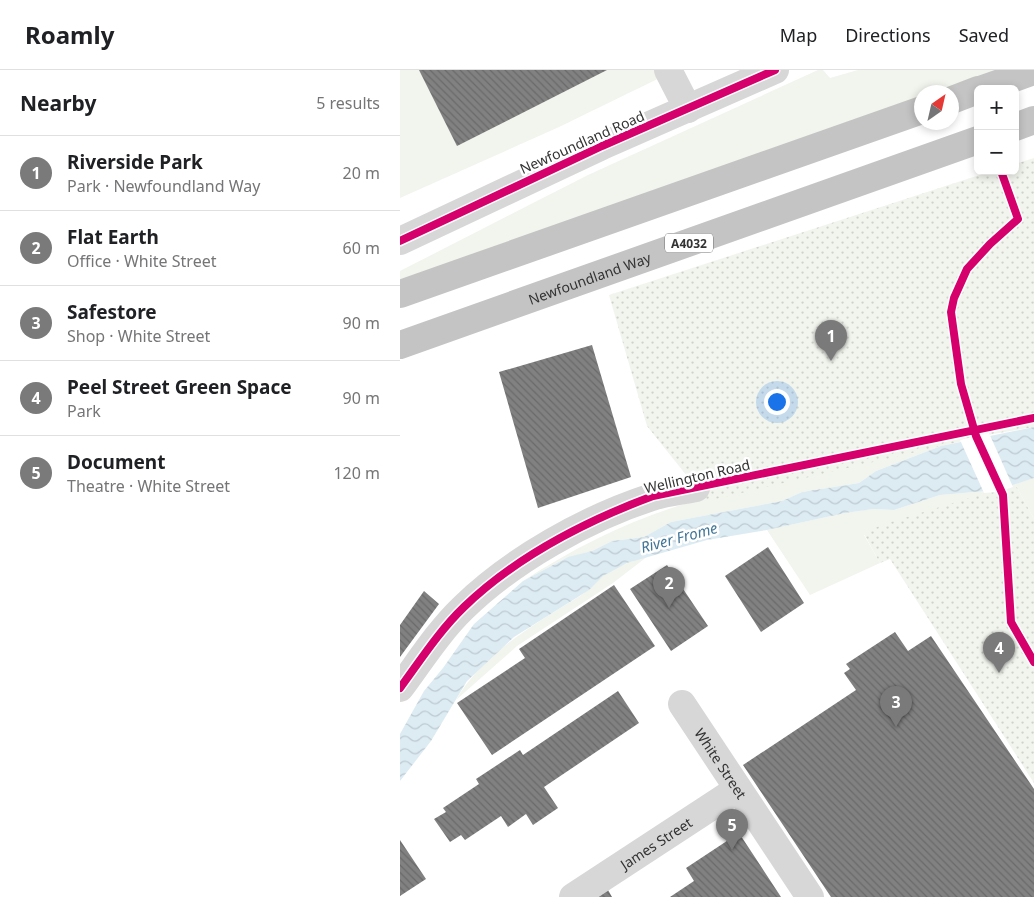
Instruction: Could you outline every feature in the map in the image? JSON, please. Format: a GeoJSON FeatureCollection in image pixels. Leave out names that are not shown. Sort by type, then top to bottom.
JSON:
{"type":"FeatureCollection","features":[{"type":"Feature","properties":{"kind":"highway"},"geometry":{"type":"LineString","coordinates":[[994,85],[1034,71]]}},
{"type":"Feature","properties":{"kind":"highway"},"geometry":{"type":"LineString","coordinates":[[959,97],[974,92]]}},
{"type":"Feature","properties":{"kind":"highway"},"geometry":{"type":"LineString","coordinates":[[400,294],[914,113]]}},
{"type":"Feature","properties":{"kind":"highway"},"geometry":{"type":"LineString","coordinates":[[1019,126],[1034,120]]}},
{"type":"Feature","properties":{"kind":"highway","name":"Newfoundland Way"},"geometry":{"type":"LineString","coordinates":[[400,345],[974,141]]}},
{"type":"Feature","properties":{"kind":"street"},"geometry":{"type":"LineString","coordinates":[[668,70],[688,109]]}},
{"type":"Feature","properties":{"kind":"street","name":"Newfoundland Road"},"geometry":{"type":"LineString","coordinates":[[400,240],[602,146],[775,70]]}},
{"type":"Feature","properties":{"kind":"street","name":"Wellington Road"},"geometry":{"type":"LineString","coordinates":[[400,688],[457,614],[520,563],[574,531],[625,507],[653,496],[696,488]]}},
{"type":"Feature","properties":{"kind":"street","name":"White Street"},"geometry":{"type":"LineString","coordinates":[[682,704],[810,897]]}},
{"type":"Feature","properties":{"kind":"street","name":"James Street"},"geometry":{"type":"LineString","coordinates":[[573,897],[738,788]]}},
{"type":"Feature","properties":{"kind":"shaded area"},"geometry":{"type":"Polygon","coordinates":[[[400,70],[676,70],[559,127],[400,198],[400,70]]]}},
{"type":"Feature","properties":{"kind":"shaded area"},"geometry":{"type":"Polygon","coordinates":[[[818,70],[823,70],[830,78],[858,70],[1003,70],[957,85],[914,85],[914,101],[400,286],[400,271],[588,175],[818,70]]]}},
{"type":"Feature","properties":{"kind":"shaded area"},"geometry":{"type":"Polygon","coordinates":[[[1034,158],[1034,427],[993,434],[707,501],[647,426],[609,295],[980,175],[1019,175],[1019,163],[1034,158]]]}},
{"type":"Feature","properties":{"kind":"shaded area"},"geometry":{"type":"Polygon","coordinates":[[[941,446],[876,471],[859,483],[802,492],[782,501],[671,522],[644,537],[612,541],[592,551],[564,559],[523,581],[601,537],[642,519],[684,504],[941,446]]]}},
{"type":"Feature","properties":{"kind":"shaded area"},"geometry":{"type":"Polygon","coordinates":[[[1034,478],[1034,519],[1015,484],[1034,478]]]}},
{"type":"Feature","properties":{"kind":"shaded area"},"geometry":{"type":"Polygon","coordinates":[[[1015,484],[1034,519],[1034,783],[890,559],[880,563],[864,534],[881,525],[1015,484]]]}},
{"type":"Feature","properties":{"kind":"shaded area"},"geometry":{"type":"Polygon","coordinates":[[[998,490],[864,535],[880,563],[810,595],[767,530],[845,513],[873,509],[894,510],[940,495],[998,490]]]}},
{"type":"Feature","properties":{"kind":"shaded area"},"geometry":{"type":"Polygon","coordinates":[[[648,556],[613,583],[517,646],[456,700],[467,683],[495,654],[511,641],[580,596],[608,572],[648,556]]]}},
{"type":"Feature","properties":{"kind":"water","name":"River Frome"},"geometry":{"type":"Polygon","coordinates":[[[1034,427],[1034,478],[998,490],[940,495],[894,510],[873,509],[845,513],[767,530],[707,540],[627,563],[603,576],[589,590],[514,637],[467,681],[431,741],[400,781],[400,734],[424,691],[474,624],[523,581],[568,557],[592,551],[612,541],[644,537],[671,522],[782,501],[802,492],[859,483],[876,471],[941,446],[1034,427]]]}},
{"type":"Feature","properties":{"kind":"pier"},"geometry":{"type":"Polygon","coordinates":[[[989,433],[1013,487],[999,492],[984,493],[960,440],[989,433]]]}},
{"type":"Feature","properties":{"kind":"building"},"geometry":{"type":"Polygon","coordinates":[[[419,70],[607,70],[457,146],[419,70]]]}},
{"type":"Feature","properties":{"kind":"building"},"geometry":{"type":"Polygon","coordinates":[[[592,345],[631,477],[538,508],[499,372],[592,345]]]}},
{"type":"Feature","properties":{"kind":"building"},"geometry":{"type":"Polygon","coordinates":[[[768,547],[804,603],[761,632],[725,576],[768,547]]]}},
{"type":"Feature","properties":{"kind":"building"},"geometry":{"type":"Polygon","coordinates":[[[667,565],[708,626],[671,651],[630,589],[667,565]]]}},
{"type":"Feature","properties":{"kind":"building"},"geometry":{"type":"Polygon","coordinates":[[[614,585],[655,646],[492,755],[457,703],[525,658],[519,649],[614,585]]]}},
{"type":"Feature","properties":{"kind":"building"},"geometry":{"type":"Polygon","coordinates":[[[424,591],[439,604],[400,657],[400,625],[424,591]]]}},
{"type":"Feature","properties":{"kind":"building"},"geometry":{"type":"Polygon","coordinates":[[[895,632],[908,651],[931,636],[1034,789],[1034,897],[831,897],[743,765],[856,690],[844,673],[850,669],[846,664],[895,632]]]}},
{"type":"Feature","properties":{"kind":"building"},"geometry":{"type":"Polygon","coordinates":[[[618,691],[639,723],[544,787],[558,808],[533,825],[526,814],[508,827],[501,816],[465,840],[461,835],[450,842],[434,819],[446,812],[443,808],[479,784],[476,779],[520,750],[523,755],[618,691]]]}},
{"type":"Feature","properties":{"kind":"building"},"geometry":{"type":"Polygon","coordinates":[[[739,833],[781,897],[670,897],[694,881],[686,868],[739,833]]]}},
{"type":"Feature","properties":{"kind":"building"},"geometry":{"type":"Polygon","coordinates":[[[400,840],[426,879],[400,896],[400,840]]]}},
{"type":"Feature","properties":{"kind":"building"},"geometry":{"type":"Polygon","coordinates":[[[608,890],[612,897],[598,897],[608,890]]]}},
{"type":"Feature","properties":{"kind":"cycle path"},"geometry":{"type":"LineString","coordinates":[[400,241],[602,146],[775,70]]}},
{"type":"Feature","properties":{"kind":"cycle path"},"geometry":{"type":"LineString","coordinates":[[1002,175],[1018,219],[990,244],[967,269],[954,298],[951,312],[961,384],[976,436],[1003,495],[1011,622],[1034,662]]}},
{"type":"Feature","properties":{"kind":"cycle path"},"geometry":{"type":"LineString","coordinates":[[400,688],[446,626],[484,589],[529,556],[553,542],[628,506],[653,496],[1034,418]]}},
{"type":"Feature","properties":{"kind":"place","name":"Riverside Park"},"geometry":{"type":"Point","coordinates":[831,361]}},
{"type":"Feature","properties":{"kind":"place","name":"Flat Earth"},"geometry":{"type":"Point","coordinates":[669,608]}},
{"type":"Feature","properties":{"kind":"place","name":"Peel Street Green Space"},"geometry":{"type":"Point","coordinates":[999,673]}},
{"type":"Feature","properties":{"kind":"place","name":"Safestore"},"geometry":{"type":"Point","coordinates":[896,727]}},
{"type":"Feature","properties":{"kind":"place","name":"Document"},"geometry":{"type":"Point","coordinates":[732,850]}}]}
